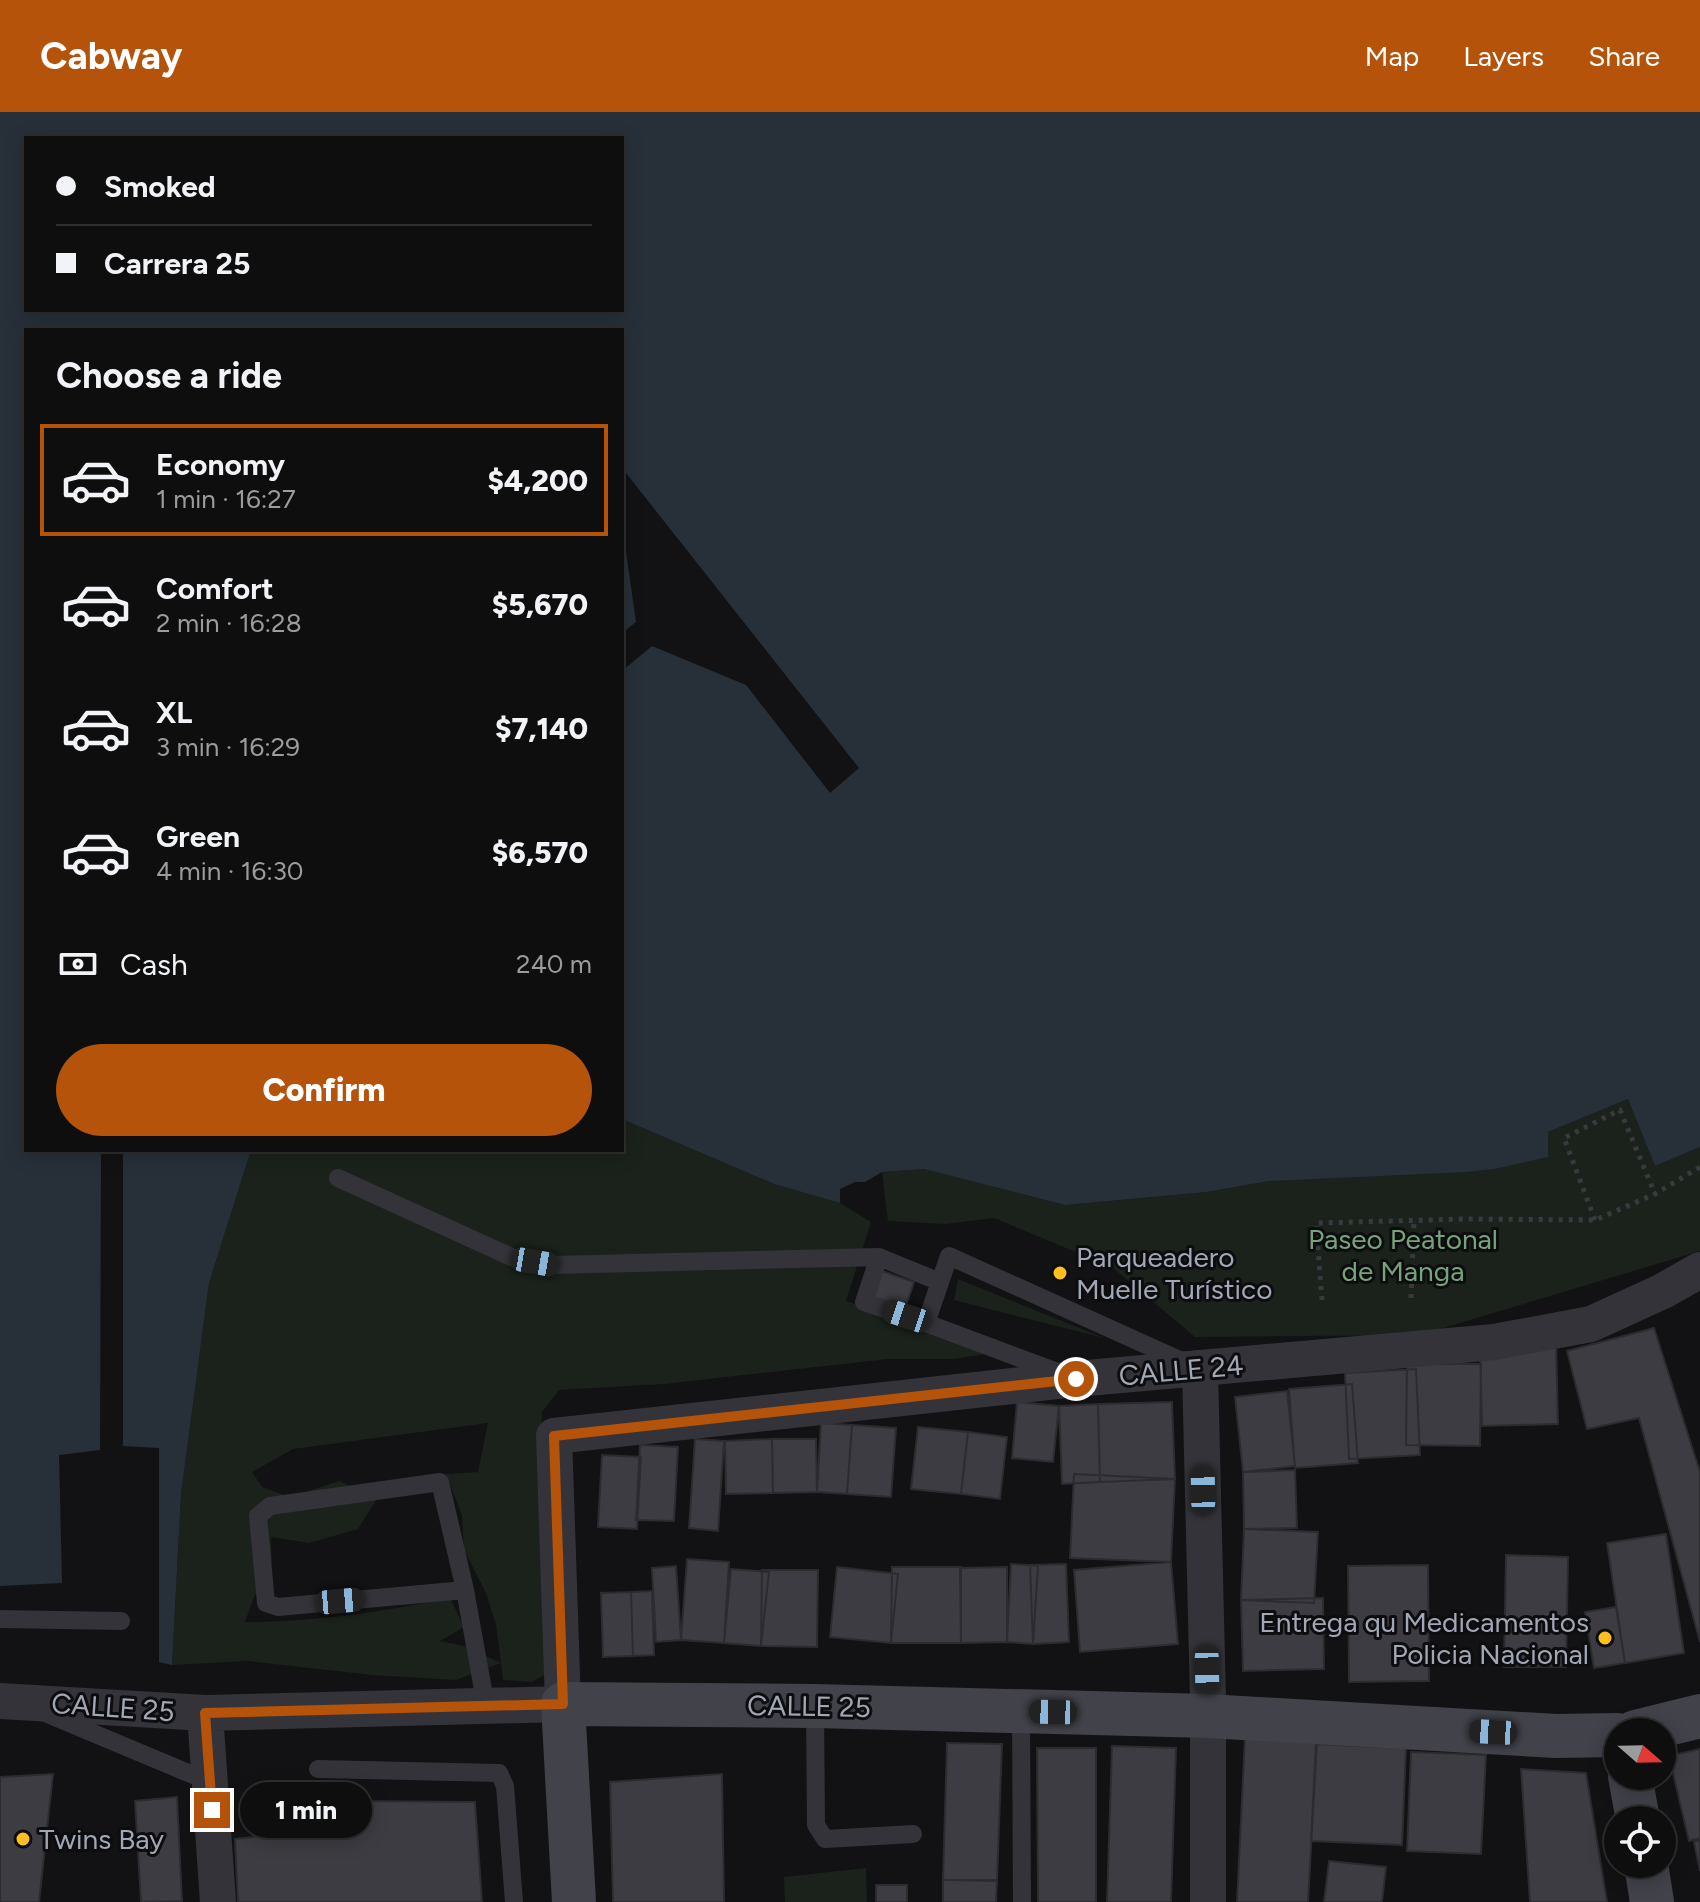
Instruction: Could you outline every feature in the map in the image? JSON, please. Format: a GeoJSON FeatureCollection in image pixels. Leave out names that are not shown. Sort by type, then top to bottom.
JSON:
{"type":"FeatureCollection","features":[{"type":"Feature","properties":{"kind":"main road","name":"CALLE 25"},"geometry":{"type":"LineString","coordinates":[[563,1704],[815,1706],[1208,1716],[1556,1736],[1604,1735]]}},
{"type":"Feature","properties":{"kind":"main road"},"geometry":{"type":"LineString","coordinates":[[563,1704],[574,1902]]}},
{"type":"Feature","properties":{"kind":"main road"},"geometry":{"type":"LineString","coordinates":[[1676,1722],[1700,1716]]}},
{"type":"Feature","properties":{"kind":"main road"},"geometry":{"type":"LineString","coordinates":[[1648,1878],[1652,1902]]}},
{"type":"Feature","properties":{"kind":"street","name":"CALLE 24"},"geometry":{"type":"LineString","coordinates":[[563,1704],[554,1436],[1076,1379],[1494,1342],[1591,1324],[1700,1271]]}},
{"type":"Feature","properties":{"kind":"street"},"geometry":{"type":"LineString","coordinates":[[1200,1370],[1208,1716],[1208,1902]]}},
{"type":"Feature","properties":{"kind":"street","name":"CALLE 25"},"geometry":{"type":"LineString","coordinates":[[12,1702],[205,1713],[563,1704]]}},
{"type":"Feature","properties":{"kind":"street"},"geometry":{"type":"LineString","coordinates":[[205,1713],[218,1902]]}},
{"type":"Feature","properties":{"kind":"lane"},"geometry":{"type":"LineString","coordinates":[[338,1178],[516,1259],[553,1265],[879,1257],[940,1282]]}},
{"type":"Feature","properties":{"kind":"lane"},"geometry":{"type":"LineString","coordinates":[[926,1323],[949,1256],[1200,1370]]}},
{"type":"Feature","properties":{"kind":"lane"},"geometry":{"type":"LineString","coordinates":[[879,1257],[864,1302],[1076,1379]]}},
{"type":"Feature","properties":{"kind":"lane"},"geometry":{"type":"LineString","coordinates":[[465,1590],[278,1607],[266,1603],[258,1516],[270,1506],[440,1482],[465,1590],[486,1706]]}},
{"type":"Feature","properties":{"kind":"lane"},"geometry":{"type":"LineString","coordinates":[[0,1619],[121,1621]]}},
{"type":"Feature","properties":{"kind":"lane"},"geometry":{"type":"LineString","coordinates":[[12,1702],[210,1782]]}},
{"type":"Feature","properties":{"kind":"lane"},"geometry":{"type":"LineString","coordinates":[[815,1706],[816,1825],[825,1839],[913,1834]]}},
{"type":"Feature","properties":{"kind":"lane"},"geometry":{"type":"LineString","coordinates":[[1021,1711],[1022,1902]]}},
{"type":"Feature","properties":{"kind":"lane"},"geometry":{"type":"LineString","coordinates":[[318,1769],[499,1773],[505,1786],[514,1902]]}},
{"type":"Feature","properties":{"kind":"path"},"geometry":{"type":"LineString","coordinates":[[1595,1220],[1564,1138],[1620,1110],[1655,1194]]}},
{"type":"Feature","properties":{"kind":"path"},"geometry":{"type":"LineString","coordinates":[[1322,1300],[1316,1223],[1595,1220],[1655,1194],[1700,1167]]}},
{"type":"Feature","properties":{"kind":"path"},"geometry":{"type":"LineString","coordinates":[[1411,1298],[1414,1220]]}},
{"type":"Feature","properties":{"kind":"green space","name":"Paseo Peatonal de Manga"},"geometry":{"type":"Polygon","coordinates":[[[1628,1099],[1655,1166],[1700,1147],[1700,1251],[1420,1335],[1195,1337],[1112,1267],[994,1218],[946,1224],[888,1221],[882,1172],[924,1169],[1065,1205],[1207,1192],[1269,1181],[1548,1157],[1548,1132],[1628,1099]]]}},
{"type":"Feature","properties":{"kind":"green space"},"geometry":{"type":"Polygon","coordinates":[[[624,1120],[774,1184],[840,1203],[871,1222],[846,1301],[911,1323],[985,1354],[953,1359],[888,1359],[664,1384],[559,1390],[542,1412],[539,1477],[552,1671],[531,1682],[503,1680],[501,1663],[456,1680],[372,1675],[248,1661],[172,1665],[181,1494],[209,1283],[250,1152],[624,1152],[624,1120]],[[488,1423],[293,1449],[252,1472],[262,1487],[290,1497],[339,1481],[378,1497],[358,1529],[309,1543],[271,1537],[272,1564],[245,1622],[348,1615],[450,1598],[464,1627],[440,1641],[464,1646],[501,1663],[496,1625],[486,1593],[464,1550],[462,1515],[446,1474],[478,1472],[488,1423]]]}},
{"type":"Feature","properties":{"kind":"green space"},"geometry":{"type":"Polygon","coordinates":[[[958,1279],[1104,1338],[954,1300],[958,1279]]]}},
{"type":"Feature","properties":{"kind":"green space"},"geometry":{"type":"Polygon","coordinates":[[[866,1868],[867,1902],[785,1902],[784,1877],[866,1868]]]}},
{"type":"Feature","properties":{"kind":"shaded area"},"geometry":{"type":"Polygon","coordinates":[[[0,112],[1700,112],[1700,1147],[1655,1166],[1628,1099],[1548,1132],[1548,1157],[1494,1169],[1269,1181],[1207,1192],[1065,1205],[924,1169],[882,1172],[865,1182],[855,1182],[840,1189],[840,1203],[774,1184],[624,1120],[624,669],[652,646],[746,685],[830,793],[859,768],[624,471],[624,328],[24,328],[24,1152],[101,1152],[100,1450],[59,1455],[62,1583],[0,1586],[0,112]]]}},
{"type":"Feature","properties":{"kind":"shaded area"},"geometry":{"type":"Polygon","coordinates":[[[624,538],[636,622],[624,631],[624,538]]]}},
{"type":"Feature","properties":{"kind":"shaded area"},"geometry":{"type":"Polygon","coordinates":[[[123,1152],[250,1152],[209,1283],[181,1494],[172,1665],[159,1662],[159,1448],[123,1446],[123,1152]]]}},
{"type":"Feature","properties":{"kind":"building"},"geometry":{"type":"Polygon","coordinates":[[[882,1271],[914,1282],[905,1309],[873,1299],[882,1271]]]}},
{"type":"Feature","properties":{"kind":"building"},"geometry":{"type":"Polygon","coordinates":[[[1654,1328],[1700,1472],[1700,1642],[1639,1418],[1587,1429],[1567,1351],[1654,1328]]]}},
{"type":"Feature","properties":{"kind":"building"},"geometry":{"type":"Polygon","coordinates":[[[1556,1343],[1558,1424],[1482,1426],[1480,1345],[1556,1343]]]}},
{"type":"Feature","properties":{"kind":"building"},"geometry":{"type":"Polygon","coordinates":[[[1407,1364],[1481,1364],[1480,1446],[1406,1445],[1407,1364]]]}},
{"type":"Feature","properties":{"kind":"building"},"geometry":{"type":"Polygon","coordinates":[[[1416,1369],[1420,1455],[1349,1459],[1345,1373],[1416,1369]]]}},
{"type":"Feature","properties":{"kind":"building"},"geometry":{"type":"Polygon","coordinates":[[[1352,1384],[1358,1463],[1295,1468],[1289,1389],[1352,1384]]]}},
{"type":"Feature","properties":{"kind":"building"},"geometry":{"type":"Polygon","coordinates":[[[1287,1391],[1295,1466],[1243,1472],[1235,1397],[1287,1391]]]}},
{"type":"Feature","properties":{"kind":"building"},"geometry":{"type":"Polygon","coordinates":[[[1017,1402],[1059,1406],[1053,1462],[1012,1458],[1017,1402]]]}},
{"type":"Feature","properties":{"kind":"building"},"geometry":{"type":"Polygon","coordinates":[[[1172,1402],[1175,1479],[1100,1482],[1098,1404],[1172,1402]]]}},
{"type":"Feature","properties":{"kind":"building"},"geometry":{"type":"Polygon","coordinates":[[[1098,1404],[1100,1482],[1062,1484],[1059,1406],[1098,1404]]]}},
{"type":"Feature","properties":{"kind":"building"},"geometry":{"type":"Polygon","coordinates":[[[821,1423],[852,1425],[847,1494],[817,1492],[821,1423]]]}},
{"type":"Feature","properties":{"kind":"building"},"geometry":{"type":"Polygon","coordinates":[[[852,1425],[896,1428],[891,1497],[847,1494],[852,1425]]]}},
{"type":"Feature","properties":{"kind":"building"},"geometry":{"type":"Polygon","coordinates":[[[918,1427],[968,1432],[961,1494],[911,1489],[918,1427]]]}},
{"type":"Feature","properties":{"kind":"building"},"geometry":{"type":"Polygon","coordinates":[[[968,1432],[1007,1437],[1000,1499],[961,1494],[968,1432]]]}},
{"type":"Feature","properties":{"kind":"building"},"geometry":{"type":"Polygon","coordinates":[[[695,1439],[724,1441],[718,1531],[689,1528],[695,1439]]]}},
{"type":"Feature","properties":{"kind":"building"},"geometry":{"type":"Polygon","coordinates":[[[772,1439],[816,1439],[817,1492],[773,1493],[772,1439]]]}},
{"type":"Feature","properties":{"kind":"building"},"geometry":{"type":"Polygon","coordinates":[[[772,1439],[773,1493],[726,1494],[725,1441],[772,1439]]]}},
{"type":"Feature","properties":{"kind":"building"},"geometry":{"type":"Polygon","coordinates":[[[640,1445],[678,1447],[674,1521],[636,1520],[640,1445]]]}},
{"type":"Feature","properties":{"kind":"building"},"geometry":{"type":"Polygon","coordinates":[[[602,1455],[641,1457],[637,1529],[598,1527],[602,1455]]]}},
{"type":"Feature","properties":{"kind":"building"},"geometry":{"type":"Polygon","coordinates":[[[1295,1470],[1297,1528],[1244,1529],[1243,1472],[1295,1470]]]}},
{"type":"Feature","properties":{"kind":"building"},"geometry":{"type":"Polygon","coordinates":[[[1074,1474],[1175,1479],[1171,1562],[1070,1558],[1074,1474]]]}},
{"type":"Feature","properties":{"kind":"building"},"geometry":{"type":"Polygon","coordinates":[[[1244,1529],[1318,1532],[1314,1603],[1241,1600],[1244,1529]]]}},
{"type":"Feature","properties":{"kind":"building"},"geometry":{"type":"Polygon","coordinates":[[[1666,1534],[1684,1653],[1625,1663],[1607,1543],[1666,1534]]]}},
{"type":"Feature","properties":{"kind":"building"},"geometry":{"type":"Polygon","coordinates":[[[1506,1555],[1568,1557],[1566,1667],[1504,1667],[1506,1555]]]}},
{"type":"Feature","properties":{"kind":"building"},"geometry":{"type":"Polygon","coordinates":[[[687,1559],[729,1562],[724,1643],[681,1640],[687,1559]]]}},
{"type":"Feature","properties":{"kind":"building"},"geometry":{"type":"Polygon","coordinates":[[[1171,1562],[1178,1644],[1080,1652],[1074,1570],[1171,1562]]]}},
{"type":"Feature","properties":{"kind":"building"},"geometry":{"type":"Polygon","coordinates":[[[1011,1564],[1038,1566],[1033,1644],[1007,1642],[1011,1564]]]}},
{"type":"Feature","properties":{"kind":"building"},"geometry":{"type":"Polygon","coordinates":[[[1066,1564],[1069,1642],[1033,1644],[1030,1565],[1066,1564]]]}},
{"type":"Feature","properties":{"kind":"building"},"geometry":{"type":"Polygon","coordinates":[[[1428,1565],[1429,1681],[1349,1682],[1348,1566],[1428,1565]]]}},
{"type":"Feature","properties":{"kind":"building"},"geometry":{"type":"Polygon","coordinates":[[[676,1566],[681,1640],[656,1642],[652,1568],[676,1566]]]}},
{"type":"Feature","properties":{"kind":"building"},"geometry":{"type":"Polygon","coordinates":[[[837,1567],[898,1574],[891,1643],[830,1637],[837,1567]]]}},
{"type":"Feature","properties":{"kind":"building"},"geometry":{"type":"Polygon","coordinates":[[[892,1567],[961,1567],[961,1643],[891,1643],[892,1567]]]}},
{"type":"Feature","properties":{"kind":"building"},"geometry":{"type":"Polygon","coordinates":[[[1007,1567],[1007,1642],[961,1643],[960,1568],[1007,1567]]]}},
{"type":"Feature","properties":{"kind":"building"},"geometry":{"type":"Polygon","coordinates":[[[731,1569],[769,1572],[761,1646],[724,1643],[731,1569]]]}},
{"type":"Feature","properties":{"kind":"building"},"geometry":{"type":"Polygon","coordinates":[[[762,1570],[818,1570],[817,1647],[761,1646],[762,1570]]]}},
{"type":"Feature","properties":{"kind":"building"},"geometry":{"type":"Polygon","coordinates":[[[652,1591],[654,1655],[633,1656],[631,1592],[652,1591]]]}},
{"type":"Feature","properties":{"kind":"building"},"geometry":{"type":"Polygon","coordinates":[[[631,1592],[633,1656],[603,1657],[601,1593],[631,1592]]]}},
{"type":"Feature","properties":{"kind":"building"},"geometry":{"type":"Polygon","coordinates":[[[1323,1598],[1324,1669],[1243,1671],[1241,1600],[1323,1598]]]}},
{"type":"Feature","properties":{"kind":"building","name":"Entrega qu Medicamentos Policia Nacional"},"geometry":{"type":"Polygon","coordinates":[[[1616,1607],[1625,1663],[1594,1668],[1585,1612],[1616,1607]]]}},
{"type":"Feature","properties":{"kind":"building"},"geometry":{"type":"Polygon","coordinates":[[[1245,1737],[1317,1740],[1308,1902],[1237,1902],[1245,1737]]]}},
{"type":"Feature","properties":{"kind":"building"},"geometry":{"type":"Polygon","coordinates":[[[947,1743],[1002,1744],[997,1881],[943,1880],[947,1743]]]}},
{"type":"Feature","properties":{"kind":"building"},"geometry":{"type":"Polygon","coordinates":[[[1316,1744],[1406,1748],[1402,1845],[1311,1841],[1316,1744]]]}},
{"type":"Feature","properties":{"kind":"building"},"geometry":{"type":"Polygon","coordinates":[[[1112,1746],[1176,1748],[1171,1902],[1107,1902],[1112,1746]]]}},
{"type":"Feature","properties":{"kind":"building"},"geometry":{"type":"Polygon","coordinates":[[[1037,1748],[1096,1748],[1096,1902],[1038,1902],[1037,1748]]]}},
{"type":"Feature","properties":{"kind":"building"},"geometry":{"type":"Polygon","coordinates":[[[1700,1749],[1700,1838],[1689,1841],[1676,1786],[1676,1754],[1700,1749]]]}},
{"type":"Feature","properties":{"kind":"building"},"geometry":{"type":"Polygon","coordinates":[[[1411,1752],[1486,1755],[1481,1854],[1407,1851],[1411,1752]]]}},
{"type":"Feature","properties":{"kind":"building"},"geometry":{"type":"Polygon","coordinates":[[[1521,1769],[1586,1773],[1607,1902],[1530,1902],[1521,1769]]]}},
{"type":"Feature","properties":{"kind":"building","name":"Twins Bay"},"geometry":{"type":"Polygon","coordinates":[[[53,1774],[39,1902],[0,1902],[0,1777],[53,1774]]]}},
{"type":"Feature","properties":{"kind":"building"},"geometry":{"type":"Polygon","coordinates":[[[722,1774],[724,1902],[613,1902],[610,1782],[722,1774]]]}},
{"type":"Feature","properties":{"kind":"building"},"geometry":{"type":"Polygon","coordinates":[[[177,1797],[182,1901],[141,1902],[135,1801],[177,1797]]]}},
{"type":"Feature","properties":{"kind":"building"},"geometry":{"type":"Polygon","coordinates":[[[347,1801],[475,1802],[482,1902],[238,1902],[235,1839],[347,1827],[347,1801]]]}},
{"type":"Feature","properties":{"kind":"building"},"geometry":{"type":"Polygon","coordinates":[[[1700,1840],[1700,1871],[1694,1842],[1700,1840]]]}},
{"type":"Feature","properties":{"kind":"building"},"geometry":{"type":"Polygon","coordinates":[[[1329,1861],[1386,1867],[1382,1902],[1324,1902],[1329,1861]]]}},
{"type":"Feature","properties":{"kind":"building"},"geometry":{"type":"Polygon","coordinates":[[[943,1880],[997,1880],[996,1902],[943,1902],[943,1880]]]}},
{"type":"Feature","properties":{"kind":"building"},"geometry":{"type":"Polygon","coordinates":[[[876,1885],[907,1885],[907,1902],[876,1902],[876,1885]]]}},
{"type":"Feature","properties":{"kind":"place","name":"Parqueadero Muelle Turístico"},"geometry":{"type":"Point","coordinates":[1060,1273]}},
{"type":"Feature","properties":{"kind":"place","name":"Entrega qu Medicamentos Policia Nacional"},"geometry":{"type":"Point","coordinates":[1605,1638]}},
{"type":"Feature","properties":{"kind":"place","name":"Twins Bay"},"geometry":{"type":"Point","coordinates":[23,1839]}},
{"type":"Feature","properties":{"kind":"route"},"geometry":{"type":"LineString","coordinates":[[212,1810],[205,1713],[563,1704],[554,1436],[1076,1379]]}}]}
